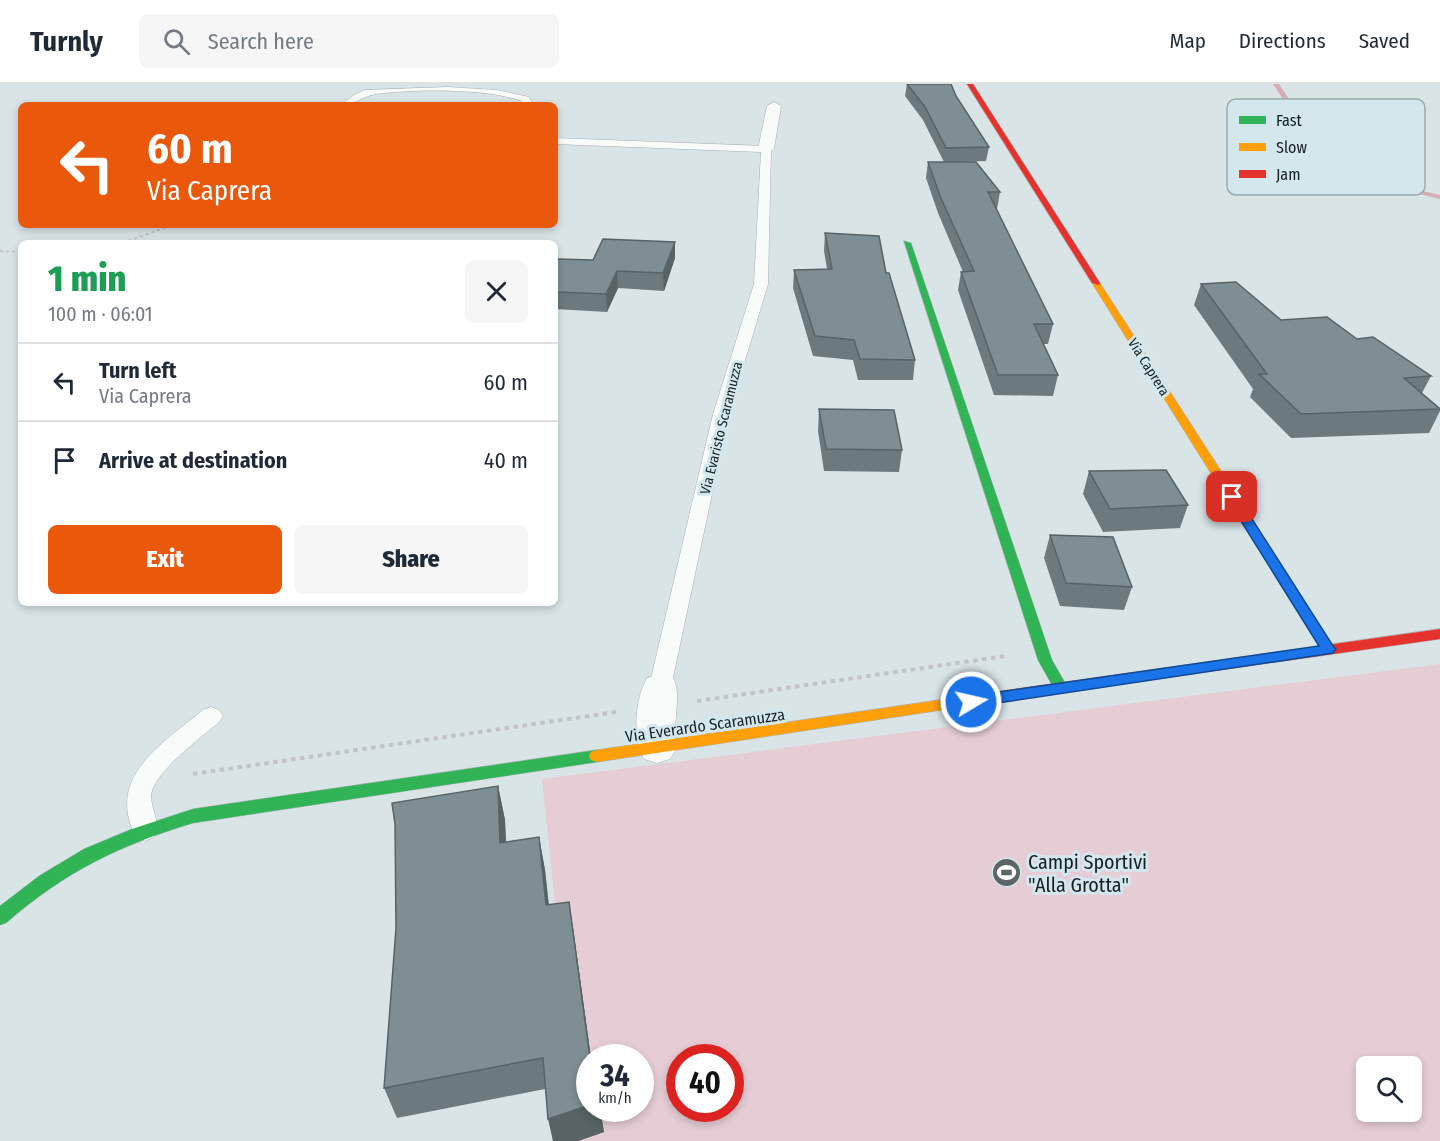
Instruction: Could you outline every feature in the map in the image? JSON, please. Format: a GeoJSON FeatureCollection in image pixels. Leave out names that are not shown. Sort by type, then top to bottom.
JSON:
{"type":"FeatureCollection","features":[{"type":"Feature","properties":{"kind":"street","name":"Via Caprera"},"geometry":{"type":"LineString","coordinates":[[970,84],[1328,649]]}},
{"type":"Feature","properties":{"kind":"street","name":"Via Evaristo Scaramuzza"},"geometry":{"type":"LineString","coordinates":[[766,149],[774,106]]}},
{"type":"Feature","properties":{"kind":"street"},"geometry":{"type":"LineString","coordinates":[[907,243],[1045,660],[1061,688]]}},
{"type":"Feature","properties":{"kind":"street","name":"Via Everardo Scaramuzza"},"geometry":{"type":"LineString","coordinates":[[0,917],[20,898],[65,865],[102,846],[193,816],[1440,634]]}},
{"type":"Feature","properties":{"kind":"street","name":"Via Evaristo Scaramuzza"},"geometry":{"type":"LineString","coordinates":[[657,749],[654,734],[674,695]]}},
{"type":"Feature","properties":{"kind":"lane"},"geometry":{"type":"LineString","coordinates":[[350,102],[362,94],[406,90],[508,93],[526,99],[527,102]]}},
{"type":"Feature","properties":{"kind":"lane"},"geometry":{"type":"LineString","coordinates":[[558,141],[766,149]]}},
{"type":"Feature","properties":{"kind":"lane","name":"Via Evaristo Scaramuzza"},"geometry":{"type":"LineString","coordinates":[[674,695],[721,414],[761,284],[766,149]]}},
{"type":"Feature","properties":{"kind":"lane"},"geometry":{"type":"LineString","coordinates":[[145,830],[138,795],[154,764],[211,716]]}},
{"type":"Feature","properties":{"kind":"path"},"geometry":{"type":"LineString","coordinates":[[131,240],[164,228]]}},
{"type":"Feature","properties":{"kind":"path"},"geometry":{"type":"LineString","coordinates":[[0,251],[18,252]]}},
{"type":"Feature","properties":{"kind":"path"},"geometry":{"type":"LineString","coordinates":[[674,695],[1013,655]]}},
{"type":"Feature","properties":{"kind":"shaded area"},"geometry":{"type":"Polygon","coordinates":[[[1440,664],[1440,1141],[580,1141],[578,1122],[654,1122],[654,1044],[576,1044],[576,1103],[542,779],[1440,664]]]}},
{"type":"Feature","properties":{"kind":"building"},"geometry":{"type":"Polygon","coordinates":[[[907,84],[951,84],[956,96],[989,147],[946,148],[925,107],[907,84]]]}},
{"type":"Feature","properties":{"kind":"building"},"geometry":{"type":"Polygon","coordinates":[[[928,162],[976,162],[1000,192],[988,192],[1053,324],[1034,324],[1058,375],[998,375],[961,272],[974,271],[940,196],[928,162]]]}},
{"type":"Feature","properties":{"kind":"building"},"geometry":{"type":"Polygon","coordinates":[[[825,233],[879,236],[886,273],[889,273],[915,360],[860,359],[854,340],[815,336],[794,270],[832,269],[825,233]]]}},
{"type":"Feature","properties":{"kind":"building"},"geometry":{"type":"Polygon","coordinates":[[[603,239],[675,242],[663,273],[617,271],[606,294],[558,292],[558,259],[593,260],[603,239]]]}},
{"type":"Feature","properties":{"kind":"building"},"geometry":{"type":"Polygon","coordinates":[[[1236,282],[1281,320],[1327,317],[1357,339],[1373,337],[1431,376],[1404,378],[1440,409],[1301,414],[1259,374],[1267,374],[1201,284],[1236,282]]]}},
{"type":"Feature","properties":{"kind":"building"},"geometry":{"type":"Polygon","coordinates":[[[819,409],[894,410],[902,450],[826,449],[819,409]]]}},
{"type":"Feature","properties":{"kind":"building"},"geometry":{"type":"Polygon","coordinates":[[[1166,470],[1188,505],[1110,509],[1089,471],[1166,470]]]}},
{"type":"Feature","properties":{"kind":"building"},"geometry":{"type":"Polygon","coordinates":[[[1050,535],[1113,537],[1132,587],[1066,583],[1050,535]]]}},
{"type":"Feature","properties":{"kind":"building"},"geometry":{"type":"Polygon","coordinates":[[[498,786],[500,843],[539,837],[546,905],[569,902],[588,1044],[576,1044],[576,1110],[548,1119],[543,1058],[384,1088],[396,928],[395,824],[392,803],[498,786]]]}},
{"type":"Feature","properties":{"kind":"waterway"},"geometry":{"type":"LineString","coordinates":[[1276,84],[1286,99]]}},
{"type":"Feature","properties":{"kind":"waterway"},"geometry":{"type":"LineString","coordinates":[[1425,193],[1440,197]]}},
{"type":"Feature","properties":{"kind":"traffic: fast"},"geometry":{"type":"LineString","coordinates":[[907,243],[1045,660],[1061,688]]}},
{"type":"Feature","properties":{"kind":"traffic: fast"},"geometry":{"type":"LineString","coordinates":[[1287,584],[1328,649]]}},
{"type":"Feature","properties":{"kind":"traffic: fast"},"geometry":{"type":"LineString","coordinates":[[0,917],[45,881],[90,855],[138,834],[193,816],[597,756]]}},
{"type":"Feature","properties":{"kind":"traffic: slow"},"geometry":{"type":"LineString","coordinates":[[1096,283],[1287,584]]}},
{"type":"Feature","properties":{"kind":"traffic: slow"},"geometry":{"type":"LineString","coordinates":[[597,756],[1008,695]]}},
{"type":"Feature","properties":{"kind":"traffic: jam"},"geometry":{"type":"LineString","coordinates":[[970,84],[1096,283]]}},
{"type":"Feature","properties":{"kind":"traffic: jam"},"geometry":{"type":"LineString","coordinates":[[1008,695],[1440,634]]}},
{"type":"Feature","properties":{"kind":"place","name":"Campi Sportivi \"Alla Grotta\""},"geometry":{"type":"Point","coordinates":[1007,873]}},
{"type":"Feature","properties":{"kind":"route"},"geometry":{"type":"LineString","coordinates":[[971,702],[1328,649],[1232,497]]}}]}
